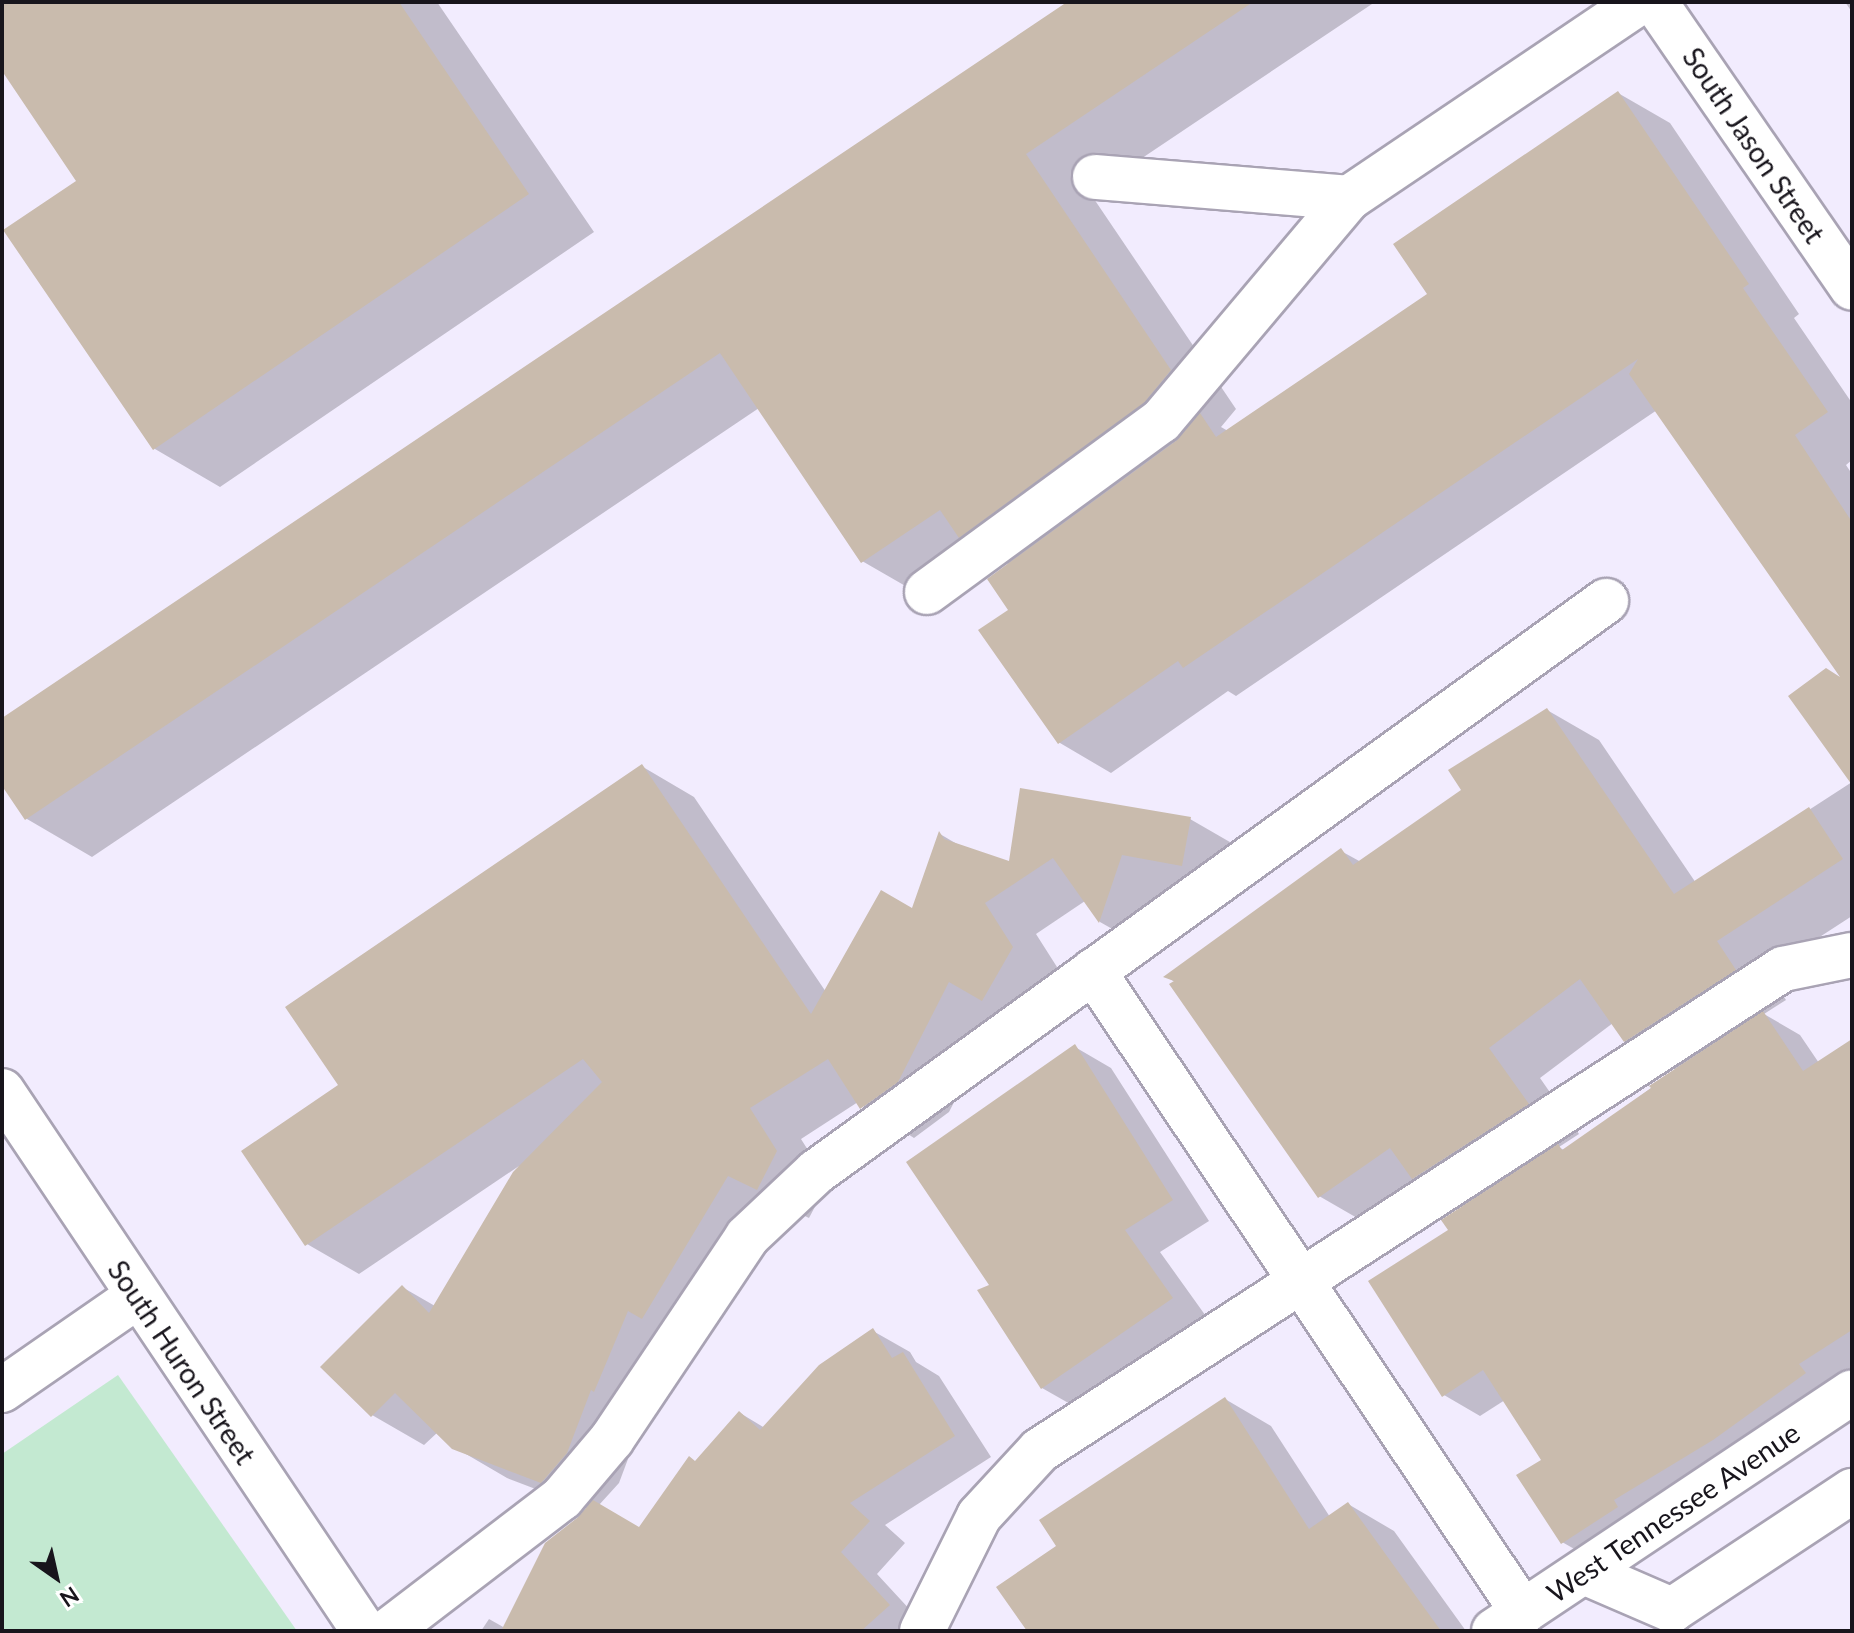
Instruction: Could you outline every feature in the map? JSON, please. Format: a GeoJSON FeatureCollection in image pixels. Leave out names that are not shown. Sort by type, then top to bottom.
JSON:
{"type":"FeatureCollection","features":[{"type":"Feature","properties":{"kind":"street"},"geometry":{"type":"LineString","coordinates":[[927,592],[1161,421],[1349,198],[1640,2]]}},
{"type":"Feature","properties":{"kind":"street","name":"South Jason Street"},"geometry":{"type":"LineString","coordinates":[[1655,2],[1852,288]]}},
{"type":"Feature","properties":{"kind":"street"},"geometry":{"type":"LineString","coordinates":[[1095,177],[1349,198]]}},
{"type":"Feature","properties":{"kind":"street"},"geometry":{"type":"LineString","coordinates":[[388,1631],[562,1498],[612,1439],[747,1237],[816,1172],[1606,601]]}},
{"type":"Feature","properties":{"kind":"street"},"geometry":{"type":"LineString","coordinates":[[922,1631],[979,1516],[1040,1450],[1783,969],[1852,955]]}},
{"type":"Feature","properties":{"kind":"street"},"geometry":{"type":"LineString","coordinates":[[1093,971],[1300,1280],[1508,1622]]}},
{"type":"Feature","properties":{"kind":"street","name":"South Huron Street"},"geometry":{"type":"LineString","coordinates":[[2,1091],[364,1631]]}},
{"type":"Feature","properties":{"kind":"street"},"geometry":{"type":"LineString","coordinates":[[2,1390],[138,1296]]}},
{"type":"Feature","properties":{"kind":"street","name":"West Tennessee Avenue"},"geometry":{"type":"LineString","coordinates":[[1508,1622],[1852,1392]]}},
{"type":"Feature","properties":{"kind":"street"},"geometry":{"type":"LineString","coordinates":[[1584,1572],[1672,1610],[1852,1491]]}},
{"type":"Feature","properties":{"kind":"green space"},"geometry":{"type":"Polygon","coordinates":[[[118,1375],[297,1631],[2,1631],[2,1454],[118,1375]]]}},
{"type":"Feature","properties":{"kind":"building"},"geometry":{"type":"Polygon","coordinates":[[[2,2],[399,2],[529,194],[153,450],[3,230],[76,181],[2,71],[2,2]]]}},
{"type":"Feature","properties":{"kind":"building"},"geometry":{"type":"Polygon","coordinates":[[[1067,2],[1253,2],[1026,154],[1171,370],[1144,403],[959,538],[940,510],[861,563],[720,353],[25,820],[2,786],[2,718],[1067,2]]]}},
{"type":"Feature","properties":{"kind":"building"},"geometry":{"type":"Polygon","coordinates":[[[1618,91],[1749,284],[1743,288],[1828,412],[1795,435],[1852,522],[1852,785],[1788,696],[1826,668],[1840,677],[1629,374],[1638,359],[1183,668],[1178,661],[1058,744],[978,630],[1008,610],[987,579],[1176,441],[1200,413],[1216,437],[1427,294],[1393,244],[1618,91]]]}},
{"type":"Feature","properties":{"kind":"building"},"geometry":{"type":"Polygon","coordinates":[[[1547,708],[1674,894],[1809,807],[1843,859],[1717,941],[1736,970],[1624,1042],[1580,979],[1489,1048],[1529,1104],[1412,1179],[1390,1148],[1318,1198],[1169,984],[1174,981],[1163,977],[1341,848],[1353,865],[1461,790],[1448,770],[1547,708]]]}},
{"type":"Feature","properties":{"kind":"building"},"geometry":{"type":"Polygon","coordinates":[[[642,764],[811,1014],[881,890],[912,908],[939,831],[944,839],[1009,861],[1020,788],[1191,817],[1182,866],[1122,855],[1099,923],[1053,858],[985,903],[1013,947],[982,1001],[949,982],[898,1082],[860,1109],[828,1059],[750,1108],[777,1151],[757,1190],[728,1176],[642,1319],[628,1311],[594,1392],[591,1390],[567,1453],[541,1483],[452,1449],[395,1393],[371,1417],[320,1367],[402,1285],[429,1313],[513,1172],[602,1082],[583,1059],[305,1246],[241,1151],[338,1085],[285,1007],[642,764]]]}},
{"type":"Feature","properties":{"kind":"building"},"geometry":{"type":"Polygon","coordinates":[[[1763,1011],[1803,1071],[1852,1039],[1852,1330],[1799,1364],[1806,1373],[1713,1440],[1614,1500],[1618,1507],[1561,1544],[1516,1475],[1541,1460],[1483,1370],[1442,1397],[1368,1281],[1448,1230],[1441,1220],[1558,1144],[1562,1150],[1651,1088],[1649,1086],[1763,1011]]]}},
{"type":"Feature","properties":{"kind":"building"},"geometry":{"type":"Polygon","coordinates":[[[1075,1044],[1173,1200],[1125,1230],[1173,1298],[1041,1389],[977,1290],[989,1285],[906,1162],[1075,1044]]]}},
{"type":"Feature","properties":{"kind":"building"},"geometry":{"type":"Polygon","coordinates":[[[873,1328],[892,1358],[903,1352],[955,1436],[850,1503],[870,1521],[841,1552],[890,1605],[861,1631],[501,1631],[545,1543],[577,1518],[593,1500],[639,1527],[689,1456],[695,1461],[739,1411],[760,1430],[819,1365],[873,1328]]]}},
{"type":"Feature","properties":{"kind":"building"},"geometry":{"type":"Polygon","coordinates":[[[1225,1397],[1309,1529],[1348,1502],[1441,1631],[1027,1631],[996,1587],[1056,1546],[1039,1520],[1225,1397]]]}}]}
